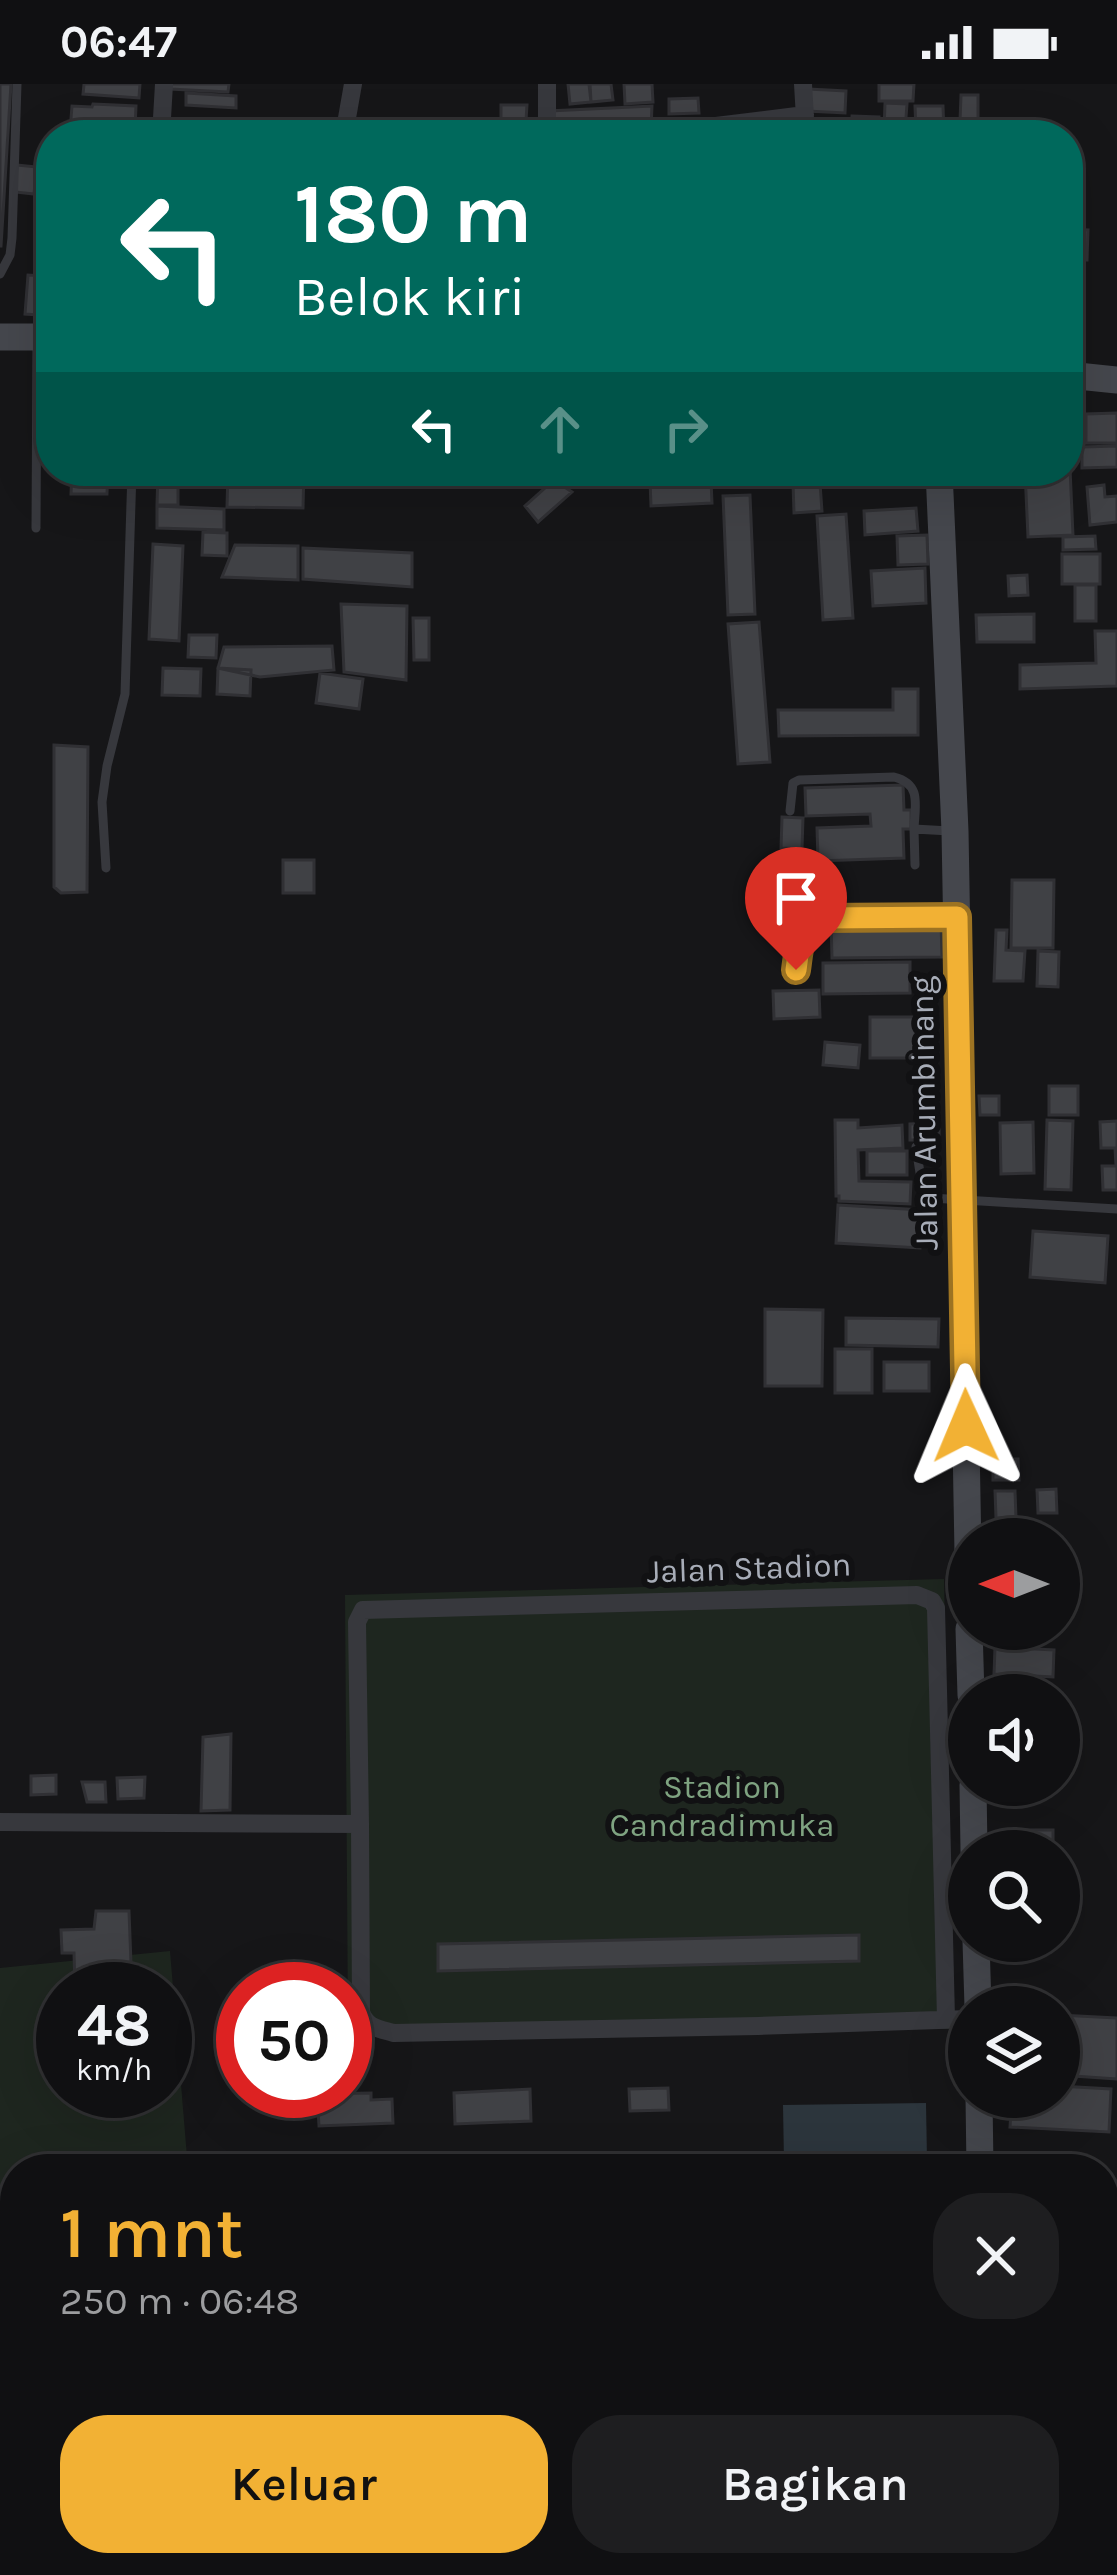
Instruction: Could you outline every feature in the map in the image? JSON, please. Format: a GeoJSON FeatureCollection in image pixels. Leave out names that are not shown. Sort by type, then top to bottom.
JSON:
{"type":"FeatureCollection","features":[{"type":"Feature","properties":{"kind":"main road"},"geometry":{"type":"LineString","coordinates":[[0,337],[36,337]]}},
{"type":"Feature","properties":{"kind":"main road"},"geometry":{"type":"LineString","coordinates":[[1083,377],[1117,380]]}},
{"type":"Feature","properties":{"kind":"main road","name":"Jalan Arumbinang"},"geometry":{"type":"LineString","coordinates":[[940,486],[955,831],[967,1518]]}},
{"type":"Feature","properties":{"kind":"main road"},"geometry":{"type":"LineString","coordinates":[[979,2118],[980,2154]]}},
{"type":"Feature","properties":{"kind":"street"},"geometry":{"type":"LineString","coordinates":[[162,120],[164,84]]}},
{"type":"Feature","properties":{"kind":"street"},"geometry":{"type":"LineString","coordinates":[[346,120],[352,84]]}},
{"type":"Feature","properties":{"kind":"street"},"geometry":{"type":"LineString","coordinates":[[547,84],[547,120]]}},
{"type":"Feature","properties":{"kind":"street"},"geometry":{"type":"LineString","coordinates":[[803,84],[806,120]]}},
{"type":"Feature","properties":{"kind":"street","name":"Jalan Stadion"},"geometry":{"type":"LineString","coordinates":[[917,1595],[932,1601],[936,1608],[946,2019],[394,2033],[371,2027],[361,2012],[357,1622],[363,1610],[917,1595]]}},
{"type":"Feature","properties":{"kind":"street"},"geometry":{"type":"LineString","coordinates":[[0,1822],[360,1824]]}},
{"type":"Feature","properties":{"kind":"lane"},"geometry":{"type":"LineString","coordinates":[[0,274],[12,238],[16,84]]}},
{"type":"Feature","properties":{"kind":"lane"},"geometry":{"type":"LineString","coordinates":[[36,528],[38,486]]}},
{"type":"Feature","properties":{"kind":"lane"},"geometry":{"type":"LineString","coordinates":[[106,868],[102,802],[125,694],[132,486]]}},
{"type":"Feature","properties":{"kind":"lane"},"geometry":{"type":"LineString","coordinates":[[790,811],[791,789],[799,780],[908,780],[914,788],[915,865]]}},
{"type":"Feature","properties":{"kind":"lane"},"geometry":{"type":"LineString","coordinates":[[914,829],[955,831]]}},
{"type":"Feature","properties":{"kind":"lane"},"geometry":{"type":"LineString","coordinates":[[796,970],[805,929],[821,918],[957,917]]}},
{"type":"Feature","properties":{"kind":"lane"},"geometry":{"type":"LineString","coordinates":[[916,1147],[923,1192],[937,1199],[1117,1209]]}},
{"type":"Feature","properties":{"kind":"green space","name":"Stadion Candradimuka"},"geometry":{"type":"Polygon","coordinates":[[[944,1579],[948,1962],[952,1962],[952,1986],[948,1986],[948,2029],[372,2025],[372,1962],[348,1962],[345,1595],[944,1579]]]}},
{"type":"Feature","properties":{"kind":"green space"},"geometry":{"type":"Polygon","coordinates":[[[170,1951],[171,1962],[60,1962],[170,1951]]]}},
{"type":"Feature","properties":{"kind":"green space"},"geometry":{"type":"Polygon","coordinates":[[[36,1964],[36,2118],[184,2118],[187,2154],[0,2154],[0,1968],[36,1964]]]}},
{"type":"Feature","properties":{"kind":"shaded area"},"geometry":{"type":"Polygon","coordinates":[[[926,2103],[927,2154],[784,2154],[783,2105],[926,2103]]]}},
{"type":"Feature","properties":{"kind":"building"},"geometry":{"type":"Polygon","coordinates":[[[0,84],[11,84],[1,246],[0,246],[0,84]]]}},
{"type":"Feature","properties":{"kind":"building"},"geometry":{"type":"Polygon","coordinates":[[[84,84],[140,84],[139,98],[83,94],[84,84]]]}},
{"type":"Feature","properties":{"kind":"building"},"geometry":{"type":"Polygon","coordinates":[[[170,84],[229,84],[228,92],[170,89],[170,84]]]}},
{"type":"Feature","properties":{"kind":"building"},"geometry":{"type":"Polygon","coordinates":[[[568,84],[589,84],[591,102],[570,104],[568,84]]]}},
{"type":"Feature","properties":{"kind":"building"},"geometry":{"type":"Polygon","coordinates":[[[590,84],[611,84],[613,100],[591,102],[590,84]]]}},
{"type":"Feature","properties":{"kind":"building"},"geometry":{"type":"Polygon","coordinates":[[[624,84],[652,84],[653,102],[625,104],[624,84]]]}},
{"type":"Feature","properties":{"kind":"building"},"geometry":{"type":"Polygon","coordinates":[[[879,84],[914,84],[913,101],[879,101],[879,84]]]}},
{"type":"Feature","properties":{"kind":"building"},"geometry":{"type":"Polygon","coordinates":[[[808,89],[846,91],[845,113],[807,111],[808,89]]]}},
{"type":"Feature","properties":{"kind":"building"},"geometry":{"type":"Polygon","coordinates":[[[186,93],[236,96],[236,108],[186,105],[186,93]]]}},
{"type":"Feature","properties":{"kind":"building"},"geometry":{"type":"Polygon","coordinates":[[[961,95],[978,95],[978,120],[960,120],[961,95]]]}},
{"type":"Feature","properties":{"kind":"building"},"geometry":{"type":"Polygon","coordinates":[[[698,98],[699,113],[669,114],[669,99],[698,98]]]}},
{"type":"Feature","properties":{"kind":"building"},"geometry":{"type":"Polygon","coordinates":[[[885,103],[907,104],[906,120],[884,120],[885,103]]]}},
{"type":"Feature","properties":{"kind":"building"},"geometry":{"type":"Polygon","coordinates":[[[501,105],[527,105],[526,120],[501,120],[501,105]]]}},
{"type":"Feature","properties":{"kind":"building"},"geometry":{"type":"Polygon","coordinates":[[[72,106],[136,106],[135,120],[71,120],[72,106]]]}},
{"type":"Feature","properties":{"kind":"building"},"geometry":{"type":"Polygon","coordinates":[[[652,106],[651,120],[552,120],[549,111],[652,106]]]}},
{"type":"Feature","properties":{"kind":"building"},"geometry":{"type":"Polygon","coordinates":[[[915,106],[943,106],[944,120],[916,120],[915,106]]]}},
{"type":"Feature","properties":{"kind":"building"},"geometry":{"type":"Polygon","coordinates":[[[852,116],[879,117],[879,120],[852,120],[852,116]]]}},
{"type":"Feature","properties":{"kind":"building"},"geometry":{"type":"Polygon","coordinates":[[[17,165],[36,167],[34,194],[15,192],[17,165]]]}},
{"type":"Feature","properties":{"kind":"building"},"geometry":{"type":"Polygon","coordinates":[[[1083,230],[1088,230],[1087,260],[1083,260],[1083,230]]]}},
{"type":"Feature","properties":{"kind":"building"},"geometry":{"type":"Polygon","coordinates":[[[28,275],[36,275],[36,315],[25,314],[28,275]]]}},
{"type":"Feature","properties":{"kind":"building"},"geometry":{"type":"Polygon","coordinates":[[[1117,413],[1117,443],[1086,443],[1086,414],[1117,413]]]}},
{"type":"Feature","properties":{"kind":"building"},"geometry":{"type":"Polygon","coordinates":[[[1117,446],[1117,467],[1083,468],[1083,447],[1117,446]]]}},
{"type":"Feature","properties":{"kind":"building"},"geometry":{"type":"Polygon","coordinates":[[[1104,485],[1105,497],[1117,496],[1117,522],[1090,525],[1087,487],[1104,485]]]}},
{"type":"Feature","properties":{"kind":"building"},"geometry":{"type":"Polygon","coordinates":[[[71,486],[107,486],[107,494],[71,494],[71,486]]]}},
{"type":"Feature","properties":{"kind":"building"},"geometry":{"type":"Polygon","coordinates":[[[158,486],[178,486],[178,505],[157,505],[158,486]]]}},
{"type":"Feature","properties":{"kind":"building"},"geometry":{"type":"Polygon","coordinates":[[[228,486],[304,486],[303,508],[227,507],[228,486]]]}},
{"type":"Feature","properties":{"kind":"building"},"geometry":{"type":"Polygon","coordinates":[[[547,486],[563,486],[572,492],[538,522],[525,506],[547,486]]]}},
{"type":"Feature","properties":{"kind":"building"},"geometry":{"type":"Polygon","coordinates":[[[650,486],[711,486],[712,503],[651,506],[650,486]]]}},
{"type":"Feature","properties":{"kind":"building"},"geometry":{"type":"Polygon","coordinates":[[[793,486],[820,486],[822,511],[794,513],[793,486]]]}},
{"type":"Feature","properties":{"kind":"building"},"geometry":{"type":"Polygon","coordinates":[[[1026,486],[1071,486],[1073,535],[1028,537],[1026,486]]]}},
{"type":"Feature","properties":{"kind":"building"},"geometry":{"type":"Polygon","coordinates":[[[750,495],[755,614],[728,615],[723,496],[750,495]]]}},
{"type":"Feature","properties":{"kind":"building"},"geometry":{"type":"Polygon","coordinates":[[[157,506],[224,509],[224,530],[157,528],[157,506]]]}},
{"type":"Feature","properties":{"kind":"building"},"geometry":{"type":"Polygon","coordinates":[[[916,508],[918,531],[865,535],[864,511],[916,508]]]}},
{"type":"Feature","properties":{"kind":"building"},"geometry":{"type":"Polygon","coordinates":[[[846,514],[853,618],[823,620],[817,516],[846,514]]]}},
{"type":"Feature","properties":{"kind":"building"},"geometry":{"type":"Polygon","coordinates":[[[203,532],[227,533],[227,556],[202,555],[203,532]]]}},
{"type":"Feature","properties":{"kind":"building"},"geometry":{"type":"Polygon","coordinates":[[[927,535],[928,564],[898,565],[897,536],[927,535]]]}},
{"type":"Feature","properties":{"kind":"building"},"geometry":{"type":"Polygon","coordinates":[[[1095,536],[1096,549],[1063,550],[1063,537],[1095,536]]]}},
{"type":"Feature","properties":{"kind":"building"},"geometry":{"type":"Polygon","coordinates":[[[153,544],[183,546],[179,641],[149,639],[153,544]]]}},
{"type":"Feature","properties":{"kind":"building"},"geometry":{"type":"Polygon","coordinates":[[[235,545],[298,546],[298,580],[222,577],[235,545]]]}},
{"type":"Feature","properties":{"kind":"building"},"geometry":{"type":"Polygon","coordinates":[[[303,548],[412,553],[412,587],[303,579],[303,548]]]}},
{"type":"Feature","properties":{"kind":"building"},"geometry":{"type":"Polygon","coordinates":[[[1062,554],[1100,554],[1100,584],[1062,584],[1062,554]]]}},
{"type":"Feature","properties":{"kind":"building"},"geometry":{"type":"Polygon","coordinates":[[[925,568],[926,603],[873,606],[871,571],[925,568]]]}},
{"type":"Feature","properties":{"kind":"building"},"geometry":{"type":"Polygon","coordinates":[[[1027,575],[1028,595],[1009,596],[1008,576],[1027,575]]]}},
{"type":"Feature","properties":{"kind":"building"},"geometry":{"type":"Polygon","coordinates":[[[1075,585],[1096,585],[1096,621],[1075,621],[1075,585]]]}},
{"type":"Feature","properties":{"kind":"building"},"geometry":{"type":"Polygon","coordinates":[[[341,604],[407,606],[406,680],[344,672],[341,604]]]}},
{"type":"Feature","properties":{"kind":"building"},"geometry":{"type":"Polygon","coordinates":[[[1034,614],[1034,642],[977,642],[976,615],[1034,614]]]}},
{"type":"Feature","properties":{"kind":"building"},"geometry":{"type":"Polygon","coordinates":[[[413,618],[429,618],[429,660],[414,660],[413,618]]]}},
{"type":"Feature","properties":{"kind":"building"},"geometry":{"type":"Polygon","coordinates":[[[759,622],[770,762],[738,764],[728,624],[759,622]]]}},
{"type":"Feature","properties":{"kind":"building"},"geometry":{"type":"Polygon","coordinates":[[[1095,631],[1117,631],[1117,686],[1020,689],[1020,665],[1096,663],[1095,631]]]}},
{"type":"Feature","properties":{"kind":"building"},"geometry":{"type":"Polygon","coordinates":[[[189,635],[217,635],[216,658],[188,657],[189,635]]]}},
{"type":"Feature","properties":{"kind":"building"},"geometry":{"type":"Polygon","coordinates":[[[332,646],[334,670],[260,677],[218,668],[224,647],[332,646]]]}},
{"type":"Feature","properties":{"kind":"building"},"geometry":{"type":"Polygon","coordinates":[[[163,668],[201,669],[200,696],[162,695],[163,668]]]}},
{"type":"Feature","properties":{"kind":"building"},"geometry":{"type":"Polygon","coordinates":[[[218,668],[251,670],[250,696],[217,694],[218,668]]]}},
{"type":"Feature","properties":{"kind":"building"},"geometry":{"type":"Polygon","coordinates":[[[320,673],[363,679],[359,709],[316,703],[320,673]]]}},
{"type":"Feature","properties":{"kind":"building"},"geometry":{"type":"Polygon","coordinates":[[[893,689],[918,689],[918,735],[779,736],[778,710],[893,710],[893,689]]]}},
{"type":"Feature","properties":{"kind":"building"},"geometry":{"type":"Polygon","coordinates":[[[54,745],[88,747],[87,892],[61,893],[54,887],[54,745]]]}},
{"type":"Feature","properties":{"kind":"building"},"geometry":{"type":"Polygon","coordinates":[[[903,785],[904,810],[911,810],[911,829],[903,829],[904,858],[818,861],[817,828],[871,826],[870,814],[806,816],[805,788],[903,785]]]}},
{"type":"Feature","properties":{"kind":"building"},"geometry":{"type":"Polygon","coordinates":[[[782,817],[803,818],[802,849],[781,848],[782,817]]]}},
{"type":"Feature","properties":{"kind":"building"},"geometry":{"type":"Polygon","coordinates":[[[283,860],[314,860],[314,893],[283,893],[283,860]]]}},
{"type":"Feature","properties":{"kind":"building"},"geometry":{"type":"Polygon","coordinates":[[[1012,880],[1054,880],[1053,948],[1011,948],[1012,880]]]}},
{"type":"Feature","properties":{"kind":"building"},"geometry":{"type":"Polygon","coordinates":[[[941,921],[942,957],[832,958],[831,923],[941,921]]]}},
{"type":"Feature","properties":{"kind":"building"},"geometry":{"type":"Polygon","coordinates":[[[996,930],[1007,930],[1006,950],[1025,951],[1023,981],[994,981],[996,930]]]}},
{"type":"Feature","properties":{"kind":"building"},"geometry":{"type":"Polygon","coordinates":[[[1038,951],[1059,952],[1058,987],[1037,986],[1038,951]]]}},
{"type":"Feature","properties":{"kind":"building"},"geometry":{"type":"Polygon","coordinates":[[[910,962],[910,993],[823,994],[823,963],[910,962]]]}},
{"type":"Feature","properties":{"kind":"building"},"geometry":{"type":"Polygon","coordinates":[[[819,990],[820,1017],[774,1019],[773,991],[819,990]]]}},
{"type":"Feature","properties":{"kind":"building"},"geometry":{"type":"Polygon","coordinates":[[[870,1017],[917,1017],[917,1058],[870,1058],[870,1017]]]}},
{"type":"Feature","properties":{"kind":"building"},"geometry":{"type":"Polygon","coordinates":[[[825,1042],[860,1045],[858,1068],[823,1065],[825,1042]]]}},
{"type":"Feature","properties":{"kind":"building"},"geometry":{"type":"Polygon","coordinates":[[[1049,1086],[1078,1086],[1078,1115],[1049,1115],[1049,1086]]]}},
{"type":"Feature","properties":{"kind":"building"},"geometry":{"type":"Polygon","coordinates":[[[979,1096],[999,1096],[999,1115],[980,1115],[979,1096]]]}},
{"type":"Feature","properties":{"kind":"building"},"geometry":{"type":"Polygon","coordinates":[[[835,1120],[858,1120],[858,1128],[902,1125],[903,1148],[858,1150],[859,1181],[911,1182],[910,1204],[839,1201],[835,1120]]]}},
{"type":"Feature","properties":{"kind":"building"},"geometry":{"type":"Polygon","coordinates":[[[1047,1120],[1073,1121],[1071,1190],[1045,1189],[1047,1120]]]}},
{"type":"Feature","properties":{"kind":"building"},"geometry":{"type":"Polygon","coordinates":[[[1117,1121],[1117,1190],[1103,1190],[1102,1166],[1116,1166],[1115,1148],[1101,1148],[1100,1122],[1117,1121]]]}},
{"type":"Feature","properties":{"kind":"building"},"geometry":{"type":"Polygon","coordinates":[[[1033,1122],[1034,1173],[1001,1174],[1000,1123],[1033,1122]]]}},
{"type":"Feature","properties":{"kind":"building"},"geometry":{"type":"Polygon","coordinates":[[[939,1123],[939,1140],[910,1140],[910,1124],[939,1123]]]}},
{"type":"Feature","properties":{"kind":"building"},"geometry":{"type":"Polygon","coordinates":[[[867,1151],[907,1151],[907,1175],[867,1175],[867,1151]]]}},
{"type":"Feature","properties":{"kind":"building"},"geometry":{"type":"Polygon","coordinates":[[[838,1205],[922,1210],[920,1248],[836,1243],[838,1205]]]}},
{"type":"Feature","properties":{"kind":"building"},"geometry":{"type":"Polygon","coordinates":[[[1033,1231],[1108,1236],[1105,1283],[1030,1277],[1033,1231]]]}},
{"type":"Feature","properties":{"kind":"building"},"geometry":{"type":"Polygon","coordinates":[[[765,1309],[823,1310],[822,1386],[765,1386],[765,1309]]]}},
{"type":"Feature","properties":{"kind":"building"},"geometry":{"type":"Polygon","coordinates":[[[846,1318],[939,1319],[938,1347],[846,1345],[846,1318]]]}},
{"type":"Feature","properties":{"kind":"building"},"geometry":{"type":"Polygon","coordinates":[[[835,1349],[872,1349],[872,1393],[835,1393],[835,1349]]]}},
{"type":"Feature","properties":{"kind":"building"},"geometry":{"type":"Polygon","coordinates":[[[884,1362],[929,1362],[929,1391],[884,1391],[884,1362]]]}},
{"type":"Feature","properties":{"kind":"building"},"geometry":{"type":"Polygon","coordinates":[[[993,1459],[1018,1459],[1019,1480],[993,1480],[993,1459]]]}},
{"type":"Feature","properties":{"kind":"building"},"geometry":{"type":"Polygon","coordinates":[[[1056,1489],[1057,1513],[1038,1513],[1037,1490],[1056,1489]]]}},
{"type":"Feature","properties":{"kind":"building"},"geometry":{"type":"Polygon","coordinates":[[[995,1491],[1015,1491],[1016,1518],[996,1518],[995,1491]]]}},
{"type":"Feature","properties":{"kind":"building"},"geometry":{"type":"Polygon","coordinates":[[[995,1650],[1054,1650],[1053,1674],[994,1674],[995,1650]]]}},
{"type":"Feature","properties":{"kind":"building"},"geometry":{"type":"Polygon","coordinates":[[[231,1734],[230,1810],[201,1811],[203,1737],[231,1734]]]}},
{"type":"Feature","properties":{"kind":"building"},"geometry":{"type":"Polygon","coordinates":[[[56,1775],[56,1794],[31,1795],[31,1776],[56,1775]]]}},
{"type":"Feature","properties":{"kind":"building"},"geometry":{"type":"Polygon","coordinates":[[[145,1777],[144,1798],[118,1799],[117,1778],[145,1777]]]}},
{"type":"Feature","properties":{"kind":"building"},"geometry":{"type":"Polygon","coordinates":[[[82,1782],[105,1782],[106,1802],[87,1802],[82,1782]]]}},
{"type":"Feature","properties":{"kind":"building"},"geometry":{"type":"Polygon","coordinates":[[[96,1911],[129,1911],[131,1962],[74,1962],[74,1953],[62,1953],[61,1930],[94,1929],[96,1911]]]}},
{"type":"Feature","properties":{"kind":"building"},"geometry":{"type":"Polygon","coordinates":[[[859,1935],[859,1961],[438,1971],[438,1944],[859,1935]]]}},
{"type":"Feature","properties":{"kind":"building"},"geometry":{"type":"Polygon","coordinates":[[[1080,2016],[1117,2018],[1117,2079],[1080,2076],[1080,2016]]]}},
{"type":"Feature","properties":{"kind":"building"},"geometry":{"type":"Polygon","coordinates":[[[1080,2087],[1111,2089],[1109,2132],[1010,2127],[1011,2118],[1080,2118],[1080,2087]]]}},
{"type":"Feature","properties":{"kind":"building"},"geometry":{"type":"Polygon","coordinates":[[[668,2088],[669,2110],[630,2111],[629,2089],[668,2088]]]}},
{"type":"Feature","properties":{"kind":"building"},"geometry":{"type":"Polygon","coordinates":[[[530,2089],[531,2121],[455,2124],[454,2093],[530,2089]]]}},
{"type":"Feature","properties":{"kind":"building"},"geometry":{"type":"Polygon","coordinates":[[[392,2099],[393,2123],[319,2126],[318,2118],[372,2118],[372,2100],[392,2099]]]}},
{"type":"Feature","properties":{"kind":"route"},"geometry":{"type":"LineString","coordinates":[[796,970],[805,929],[821,918],[957,917],[966,1426]]}}]}
